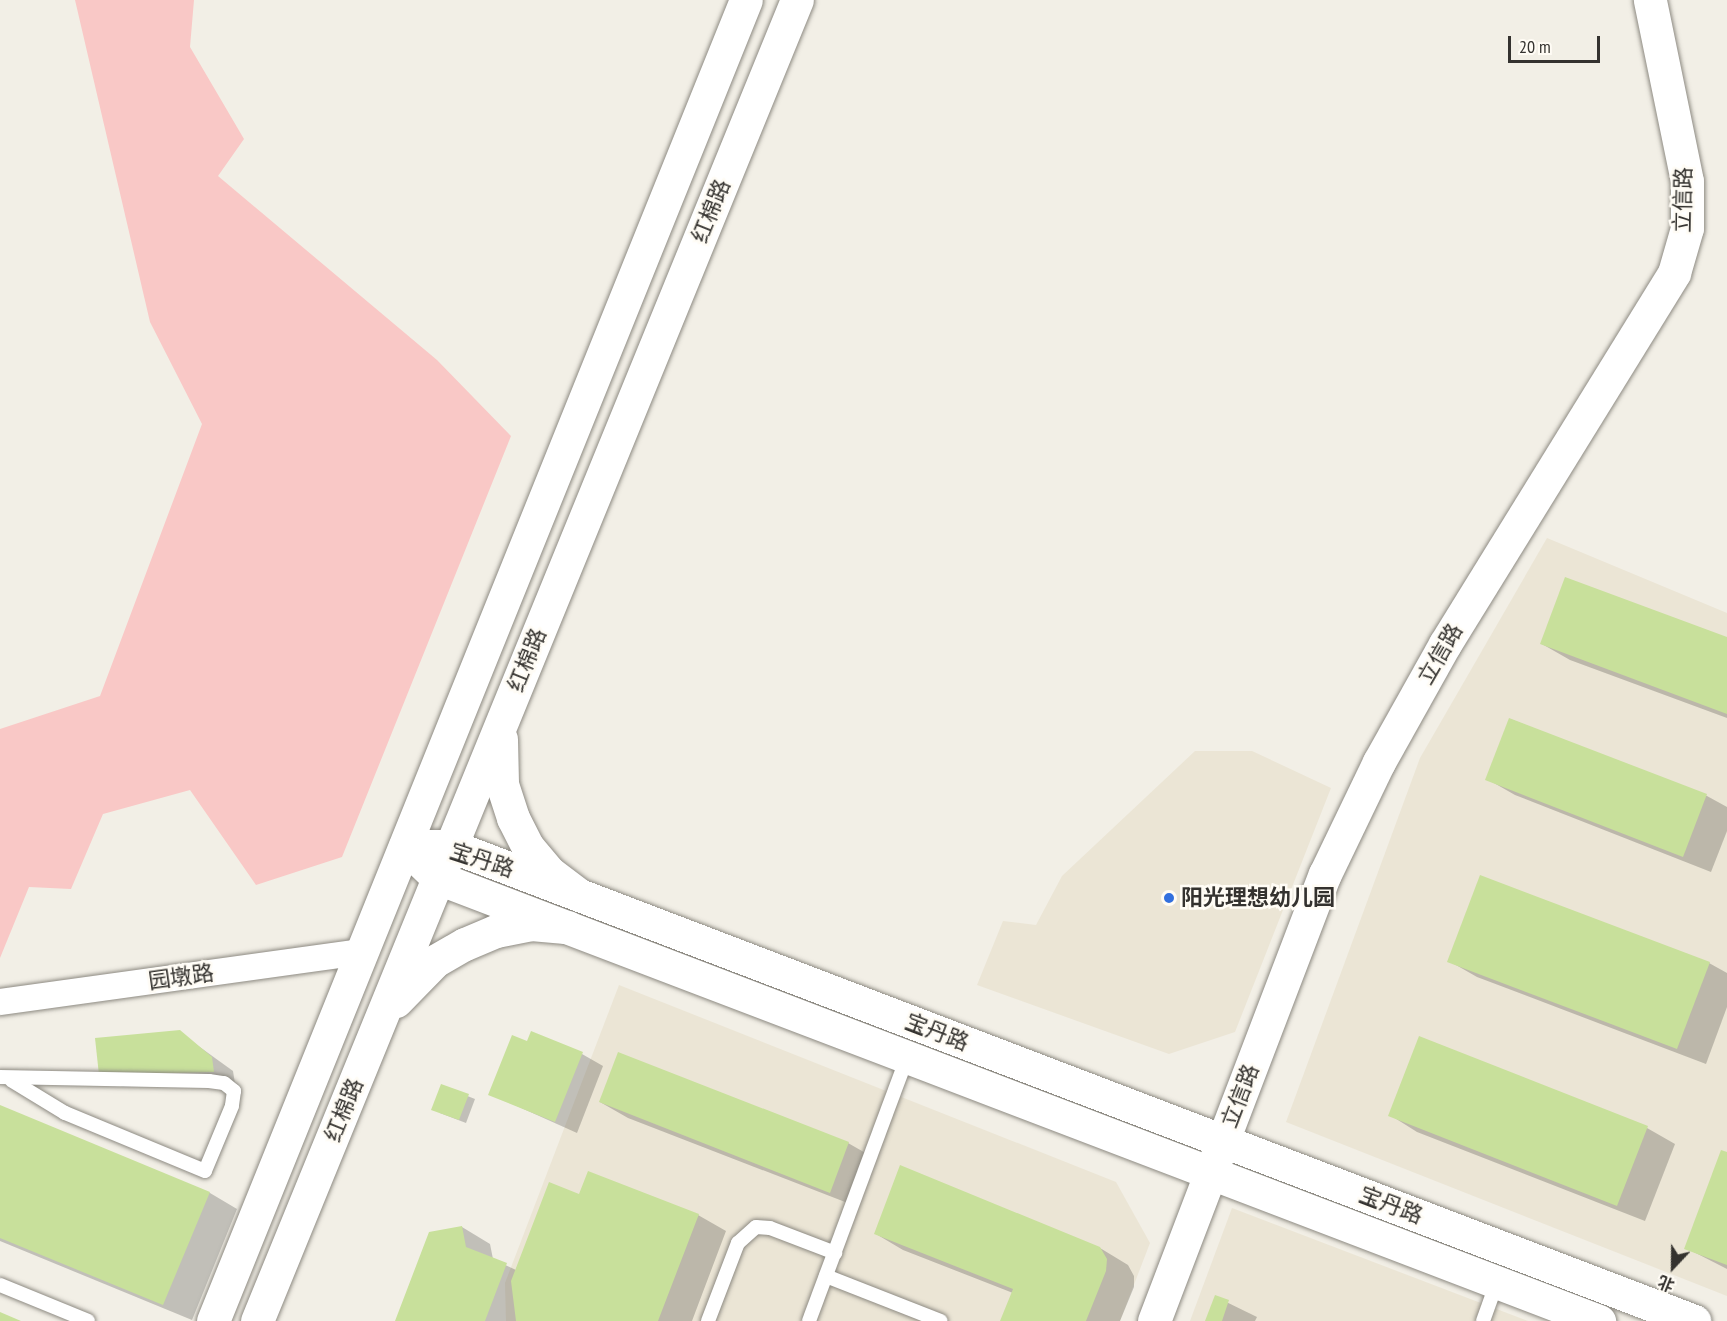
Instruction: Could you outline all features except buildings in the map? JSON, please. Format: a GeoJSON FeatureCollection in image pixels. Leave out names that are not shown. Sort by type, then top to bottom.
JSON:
{"type":"FeatureCollection","features":[{"type":"Feature","properties":{"kind":"street","name":"红棉路"},"geometry":{"type":"LineString","coordinates":[[213,1321],[746,0]]}},
{"type":"Feature","properties":{"kind":"street","name":"红棉路"},"geometry":{"type":"LineString","coordinates":[[258,1321],[797,0]]}},
{"type":"Feature","properties":{"kind":"street","name":"立信路"},"geometry":{"type":"LineString","coordinates":[[1154,1321],[1325,874],[1379,762],[1445,644],[1674,273],[1687,228],[1688,181],[1650,0]]}},
{"type":"Feature","properties":{"kind":"street"},"geometry":{"type":"LineString","coordinates":[[504,718],[499,752],[502,784],[513,818],[528,847],[550,873],[579,895]]}},
{"type":"Feature","properties":{"kind":"street","name":"宝丹路"},"geometry":{"type":"LineString","coordinates":[[405,846],[451,846],[1694,1321]]}},
{"type":"Feature","properties":{"kind":"street","name":"宝丹路"},"geometry":{"type":"LineString","coordinates":[[405,846],[438,878],[1599,1321]]}},
{"type":"Feature","properties":{"kind":"street"},"geometry":{"type":"LineString","coordinates":[[379,1024],[406,987],[435,961],[465,944],[496,931],[531,924],[568,927]]}},
{"type":"Feature","properties":{"kind":"street","name":"园墩路"},"geometry":{"type":"LineString","coordinates":[[0,1002],[362,952]]}},
{"type":"Feature","properties":{"kind":"lane"},"geometry":{"type":"LineString","coordinates":[[809,1321],[919,1025]]}},
{"type":"Feature","properties":{"kind":"lane"},"geometry":{"type":"LineString","coordinates":[[6,1079],[209,1081],[224,1083],[234,1091],[232,1106],[205,1171],[65,1113],[6,1079]]}},
{"type":"Feature","properties":{"kind":"lane"},"geometry":{"type":"LineString","coordinates":[[708,1321],[738,1244],[756,1227],[770,1228],[835,1253]]}},
{"type":"Feature","properties":{"kind":"lane"},"geometry":{"type":"LineString","coordinates":[[826,1276],[941,1321]]}},
{"type":"Feature","properties":{"kind":"lane"},"geometry":{"type":"LineString","coordinates":[[1483,1321],[1497,1282]]}},
{"type":"Feature","properties":{"kind":"lane"},"geometry":{"type":"LineString","coordinates":[[0,1285],[88,1321]]}},
{"type":"Feature","properties":{"kind":"shaded area"},"geometry":{"type":"Polygon","coordinates":[[[75,0],[194,0],[190,47],[244,139],[218,176],[437,360],[511,436],[342,857],[256,885],[190,790],[103,814],[71,889],[29,887],[0,958],[0,729],[100,696],[202,424],[150,322],[75,0]]]}},
{"type":"Feature","properties":{"kind":"shaded area"},"geometry":{"type":"Polygon","coordinates":[[[1547,538],[1727,613],[1727,1296],[1286,1122],[1420,758],[1547,538]]]}},
{"type":"Feature","properties":{"kind":"shaded area","name":"阳光理想幼儿园"},"geometry":{"type":"Polygon","coordinates":[[[1195,751],[1252,751],[1331,788],[1235,1032],[1169,1054],[977,985],[1003,921],[1036,925],[1062,876],[1195,751]]]}},
{"type":"Feature","properties":{"kind":"shaded area"},"geometry":{"type":"Polygon","coordinates":[[[619,985],[1116,1182],[1150,1243],[1120,1321],[506,1321],[505,1283],[619,985]]]}},
{"type":"Feature","properties":{"kind":"shaded area"},"geometry":{"type":"Polygon","coordinates":[[[1232,1208],[1528,1321],[1190,1321],[1232,1208]]]}},
{"type":"Feature","properties":{"kind":"place","name":"阳光理想幼儿园"},"geometry":{"type":"Point","coordinates":[1169,898]}}]}
